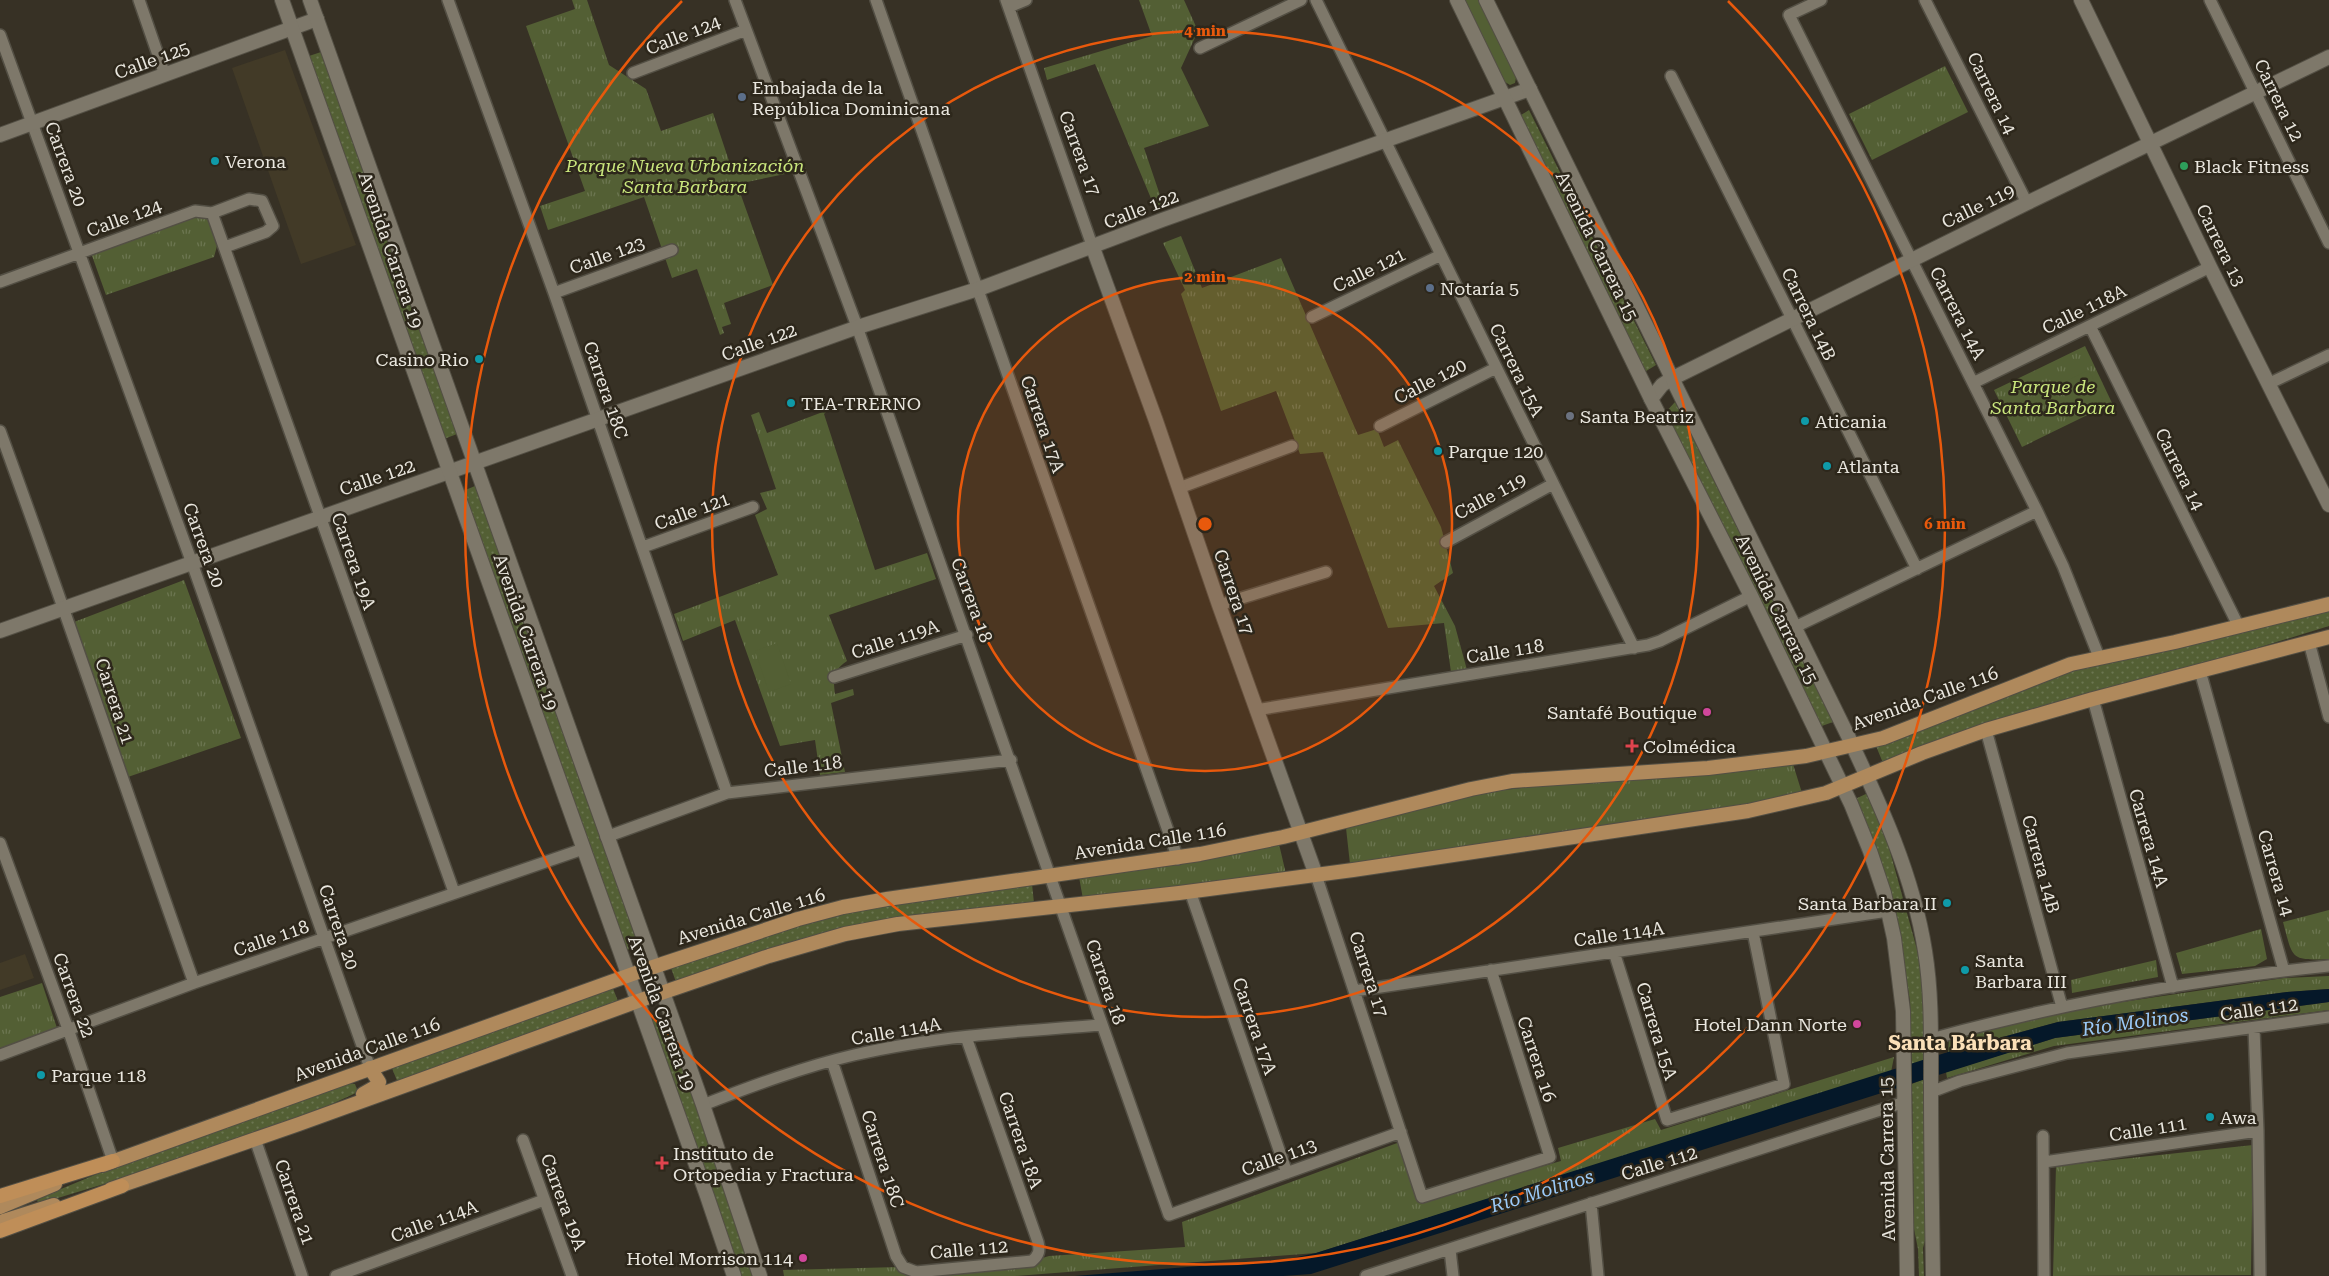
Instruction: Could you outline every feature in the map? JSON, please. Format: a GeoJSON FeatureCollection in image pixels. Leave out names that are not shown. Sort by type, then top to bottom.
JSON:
{"type":"FeatureCollection","features":[{"type":"Feature","properties":{"kind":"highway"},"geometry":{"type":"LineString","coordinates":[[0,1196],[113,1160]]}},
{"type":"Feature","properties":{"kind":"highway"},"geometry":{"type":"LineString","coordinates":[[0,1231],[122,1186]]}},
{"type":"Feature","properties":{"kind":"main road","name":"Avenida Carrera 19"},"geometry":{"type":"LineString","coordinates":[[282,0],[734,1276]]}},
{"type":"Feature","properties":{"kind":"main road","name":"Avenida Carrera 19"},"geometry":{"type":"LineString","coordinates":[[310,0],[606,837],[703,1105],[760,1276]]}},
{"type":"Feature","properties":{"kind":"main road","name":"Avenida Carrera 15"},"geometry":{"type":"LineString","coordinates":[[1457,0],[1651,399],[1751,596],[1842,787],[1870,851],[1888,911],[1899,965],[1905,1053],[1907,1276]]}},
{"type":"Feature","properties":{"kind":"main road","name":"Avenida Carrera 15"},"geometry":{"type":"LineString","coordinates":[[1486,0],[1671,379],[1795,627],[1867,776],[1901,858],[1922,932],[1928,974],[1931,1042],[1933,1276]]}},
{"type":"Feature","properties":{"kind":"main road","name":"Carrera 13"},"geometry":{"type":"LineString","coordinates":[[2081,0],[2210,267],[2329,505]]}},
{"type":"Feature","properties":{"kind":"main road","name":"Calle 125"},"geometry":{"type":"LineString","coordinates":[[0,135],[317,19]]}},
{"type":"Feature","properties":{"kind":"main road","name":"Calle 119"},"geometry":{"type":"LineString","coordinates":[[1651,399],[1662,385],[1671,379],[2150,142],[2329,57]]}},
{"type":"Feature","properties":{"kind":"main road","name":"Calle 122"},"geometry":{"type":"LineString","coordinates":[[0,631],[858,327],[978,289],[1094,248],[1162,220],[1530,89]]}},
{"type":"Feature","properties":{"kind":"main road","name":"Carrera 17"},"geometry":{"type":"LineString","coordinates":[[1094,248],[1316,875]]}},
{"type":"Feature","properties":{"kind":"main road","name":"Avenida Calle 116"},"geometry":{"type":"LineString","coordinates":[[0,1206],[113,1160],[628,975],[843,907],[1051,875],[1178,859],[1301,832],[1471,789],[1512,782],[1708,768],[1792,758],[1824,752],[1883,738],[2042,674],[2099,657],[2239,627],[2329,604]]}},
{"type":"Feature","properties":{"kind":"main road"},"geometry":{"type":"LineString","coordinates":[[0,1222],[122,1186],[662,992],[777,953],[845,934],[898,924],[1316,875],[1712,817],[1819,795],[1922,753],[1986,730],[2093,699],[2329,637]]}},
{"type":"Feature","properties":{"kind":"main road"},"geometry":{"type":"LineString","coordinates":[[299,1124],[377,1086],[379,1081],[370,1068]]}},
{"type":"Feature","properties":{"kind":"main road"},"geometry":{"type":"LineString","coordinates":[[1928,1276],[1928,1253],[1933,1232]]}},
{"type":"Feature","properties":{"kind":"main road"},"geometry":{"type":"LineString","coordinates":[[1907,1233],[1912,1248],[1913,1276]]}},
{"type":"Feature","properties":{"kind":"street"},"geometry":{"type":"LineString","coordinates":[[139,0],[165,75]]}},
{"type":"Feature","properties":{"kind":"street","name":"Carrera 18C"},"geometry":{"type":"LineString","coordinates":[[448,0],[554,293],[728,793]]}},
{"type":"Feature","properties":{"kind":"street","name":"Carrera 18"},"geometry":{"type":"LineString","coordinates":[[734,0],[858,327],[1169,1215]]}},
{"type":"Feature","properties":{"kind":"street","name":"Carrera 17A"},"geometry":{"type":"LineString","coordinates":[[876,0],[1178,859]]}},
{"type":"Feature","properties":{"kind":"street"},"geometry":{"type":"LineString","coordinates":[[1008,3],[1026,0]]}},
{"type":"Feature","properties":{"kind":"street"},"geometry":{"type":"LineString","coordinates":[[1200,48],[1301,0]]}},
{"type":"Feature","properties":{"kind":"street","name":"Carrera 15A"},"geometry":{"type":"LineString","coordinates":[[1316,0],[1634,648]]}},
{"type":"Feature","properties":{"kind":"street","name":"Carrera 14A"},"geometry":{"type":"LineString","coordinates":[[1821,0],[1789,15],[2037,511],[2063,566],[2099,657]]}},
{"type":"Feature","properties":{"kind":"street","name":"Carrera 14"},"geometry":{"type":"LineString","coordinates":[[1925,0],[2026,203]]}},
{"type":"Feature","properties":{"kind":"street","name":"Carrera 12"},"geometry":{"type":"LineString","coordinates":[[2210,0],[2329,243]]}},
{"type":"Feature","properties":{"kind":"street","name":"Carrera 17"},"geometry":{"type":"LineString","coordinates":[[1008,3],[1094,248]]}},
{"type":"Feature","properties":{"kind":"street","name":"Calle 124"},"geometry":{"type":"LineString","coordinates":[[633,73],[746,30]]}},
{"type":"Feature","properties":{"kind":"street","name":"Carrera 20"},"geometry":{"type":"LineString","coordinates":[[0,35],[192,563],[370,1068]]}},
{"type":"Feature","properties":{"kind":"street","name":"Carrera 14B"},"geometry":{"type":"LineString","coordinates":[[1671,76],[1917,569]]}},
{"type":"Feature","properties":{"kind":"street","name":"Calle 124"},"geometry":{"type":"LineString","coordinates":[[0,282],[195,211],[212,213],[249,199],[262,201],[273,226],[266,232],[225,248]]}},
{"type":"Feature","properties":{"kind":"street","name":"Carrera 19A"},"geometry":{"type":"LineString","coordinates":[[212,213],[454,892]]}},
{"type":"Feature","properties":{"kind":"street","name":"Calle 123"},"geometry":{"type":"LineString","coordinates":[[554,293],[672,250]]}},
{"type":"Feature","properties":{"kind":"street","name":"Calle 121"},"geometry":{"type":"LineString","coordinates":[[1312,317],[1441,255]]}},
{"type":"Feature","properties":{"kind":"street","name":"Calle 118A"},"geometry":{"type":"LineString","coordinates":[[1973,383],[2210,267]]}},
{"type":"Feature","properties":{"kind":"street","name":"Carrera 14"},"geometry":{"type":"LineString","coordinates":[[2090,326],[2239,627]]}},
{"type":"Feature","properties":{"kind":"street"},"geometry":{"type":"LineString","coordinates":[[2268,384],[2329,355]]}},
{"type":"Feature","properties":{"kind":"street","name":"Calle 120"},"geometry":{"type":"LineString","coordinates":[[1380,426],[1496,368]]}},
{"type":"Feature","properties":{"kind":"street","name":"Carrera 21"},"geometry":{"type":"LineString","coordinates":[[0,431],[65,608],[122,780],[194,983]]}},
{"type":"Feature","properties":{"kind":"street"},"geometry":{"type":"LineString","coordinates":[[1179,488],[1292,446]]}},
{"type":"Feature","properties":{"kind":"street","name":"Calle 119"},"geometry":{"type":"LineString","coordinates":[[1446,542],[1553,484]]}},
{"type":"Feature","properties":{"kind":"street","name":"Calle 121"},"geometry":{"type":"LineString","coordinates":[[643,547],[752,507]]}},
{"type":"Feature","properties":{"kind":"street"},"geometry":{"type":"LineString","coordinates":[[1795,627],[2037,511]]}},
{"type":"Feature","properties":{"kind":"street"},"geometry":{"type":"LineString","coordinates":[[1219,605],[1326,572]]}},
{"type":"Feature","properties":{"kind":"street","name":"Calle 118"},"geometry":{"type":"LineString","coordinates":[[1256,710],[1634,648],[1660,641],[1751,596]]}},
{"type":"Feature","properties":{"kind":"street","name":"Calle 119A"},"geometry":{"type":"LineString","coordinates":[[834,677],[967,635]]}},
{"type":"Feature","properties":{"kind":"street"},"geometry":{"type":"LineString","coordinates":[[2309,642],[2329,717]]}},
{"type":"Feature","properties":{"kind":"street","name":"Carrera 14"},"geometry":{"type":"LineString","coordinates":[[2200,671],[2284,971]]}},
{"type":"Feature","properties":{"kind":"street","name":"Carrera 14A"},"geometry":{"type":"LineString","coordinates":[[2093,699],[2173,987]]}},
{"type":"Feature","properties":{"kind":"street","name":"Carrera 14B"},"geometry":{"type":"LineString","coordinates":[[1986,730],[2062,1008]]}},
{"type":"Feature","properties":{"kind":"street","name":"Calle 118"},"geometry":{"type":"LineString","coordinates":[[606,837],[728,793],[1011,760]]}},
{"type":"Feature","properties":{"kind":"street","name":"Carrera 22"},"geometry":{"type":"LineString","coordinates":[[0,843],[68,1029],[113,1160]]}},
{"type":"Feature","properties":{"kind":"street","name":"Calle 118"},"geometry":{"type":"LineString","coordinates":[[0,1055],[194,983],[583,849]]}},
{"type":"Feature","properties":{"kind":"street","name":"Carrera 17"},"geometry":{"type":"LineString","coordinates":[[1316,875],[1422,1197]]}},
{"type":"Feature","properties":{"kind":"street","name":"Carrera 17A"},"geometry":{"type":"LineString","coordinates":[[1190,891],[1287,1173]]}},
{"type":"Feature","properties":{"kind":"street","name":"Calle 114A"},"geometry":{"type":"LineString","coordinates":[[1354,991],[1888,911]]}},
{"type":"Feature","properties":{"kind":"street","name":"Carrera 15A"},"geometry":{"type":"LineString","coordinates":[[1614,952],[1667,1120],[1784,1084],[1753,932]]}},
{"type":"Feature","properties":{"kind":"street","name":"Calle 112"},"geometry":{"type":"LineString","coordinates":[[1931,1042],[2062,1008],[2173,987],[2329,966]]}},
{"type":"Feature","properties":{"kind":"street","name":"Carrera 16"},"geometry":{"type":"LineString","coordinates":[[1422,1197],[1550,1158],[1491,970]]}},
{"type":"Feature","properties":{"kind":"street","name":"Calle 112"},"geometry":{"type":"LineString","coordinates":[[1931,1086],[1969,1079],[2067,1053],[2329,1017]]}},
{"type":"Feature","properties":{"kind":"street","name":"Calle 114A"},"geometry":{"type":"LineString","coordinates":[[703,1105],[832,1061],[886,1048],[966,1037],[1102,1025]]}},
{"type":"Feature","properties":{"kind":"street"},"geometry":{"type":"LineString","coordinates":[[2254,1028],[2258,1131],[2260,1276]]}},
{"type":"Feature","properties":{"kind":"street","name":"Carrera 18A"},"geometry":{"type":"LineString","coordinates":[[966,1037],[1038,1242],[1040,1249],[1038,1256]]}},
{"type":"Feature","properties":{"kind":"street","name":"Carrera 18C"},"geometry":{"type":"LineString","coordinates":[[832,1061],[896,1256],[903,1267]]}},
{"type":"Feature","properties":{"kind":"street","name":"Calle 112"},"geometry":{"type":"LineString","coordinates":[[1366,1276],[1591,1203],[1905,1095]]}},
{"type":"Feature","properties":{"kind":"street","name":"Calle 111"},"geometry":{"type":"LineString","coordinates":[[2044,1162],[2258,1131]]}},
{"type":"Feature","properties":{"kind":"street","name":"Calle 113"},"geometry":{"type":"LineString","coordinates":[[1169,1215],[1401,1132]]}},
{"type":"Feature","properties":{"kind":"street"},"geometry":{"type":"LineString","coordinates":[[2043,1136],[2044,1276]]}},
{"type":"Feature","properties":{"kind":"street","name":"Carrera 21"},"geometry":{"type":"LineString","coordinates":[[255,1139],[302,1276]]}},
{"type":"Feature","properties":{"kind":"street","name":"Carrera 19A"},"geometry":{"type":"LineString","coordinates":[[523,1140],[572,1276]]}},
{"type":"Feature","properties":{"kind":"street","name":"Calle 114A"},"geometry":{"type":"LineString","coordinates":[[336,1276],[544,1200]]}},
{"type":"Feature","properties":{"kind":"street"},"geometry":{"type":"LineString","coordinates":[[1591,1203],[1598,1276]]}},
{"type":"Feature","properties":{"kind":"street"},"geometry":{"type":"LineString","coordinates":[[1450,1250],[1453,1276]]}},
{"type":"Feature","properties":{"kind":"street","name":"Calle 112"},"geometry":{"type":"LineString","coordinates":[[903,1267],[916,1272],[1025,1262],[1032,1261],[1038,1256]]}},
{"type":"Feature","properties":{"kind":"shaded area"},"geometry":{"type":"Polygon","coordinates":[[[285,50],[356,245],[301,264],[232,68],[285,50]]]}},
{"type":"Feature","properties":{"kind":"shaded area"},"geometry":{"type":"Polygon","coordinates":[[[25,954],[34,978],[0,990],[0,963],[25,954]]]}},
{"type":"Feature","properties":{"kind":"green space","name":"Parque Nueva Urbanización Santa Barbara"},"geometry":{"type":"Polygon","coordinates":[[[572,0],[587,0],[609,65],[646,89],[661,131],[713,113],[732,170],[781,159],[785,174],[737,184],[773,285],[724,303],[731,324],[722,327],[724,333],[720,335],[697,269],[672,278],[644,197],[548,230],[540,206],[585,191],[526,26],[575,9],[572,0]]]}},
{"type":"Feature","properties":{"kind":"green space"},"geometry":{"type":"Polygon","coordinates":[[[1139,0],[1184,0],[1198,31],[1181,68],[1209,126],[1144,148],[1163,204],[1155,208],[1095,64],[1047,80],[1044,68],[1152,36],[1139,0]]]}},
{"type":"Feature","properties":{"kind":"green space"},"geometry":{"type":"Polygon","coordinates":[[[1465,0],[1479,0],[1516,78],[1515,83],[1510,85],[1505,82],[1465,0]]]}},
{"type":"Feature","properties":{"kind":"green space"},"geometry":{"type":"Polygon","coordinates":[[[321,52],[457,434],[444,439],[309,56],[321,52]]]}},
{"type":"Feature","properties":{"kind":"green space"},"geometry":{"type":"Polygon","coordinates":[[[1945,66],[1968,112],[1872,160],[1849,114],[1945,66]]]}},
{"type":"Feature","properties":{"kind":"green space"},"geometry":{"type":"Polygon","coordinates":[[[1529,110],[1656,365],[1643,373],[1521,115],[1529,110]]]}},
{"type":"Feature","properties":{"kind":"green space"},"geometry":{"type":"Polygon","coordinates":[[[207,213],[217,246],[214,257],[106,295],[91,253],[207,213]]]}},
{"type":"Feature","properties":{"kind":"green space"},"geometry":{"type":"Polygon","coordinates":[[[1181,236],[1202,288],[1281,258],[1358,435],[1377,429],[1384,447],[1398,440],[1441,527],[1453,573],[1434,586],[1455,626],[1467,670],[1451,672],[1444,623],[1388,628],[1323,452],[1300,454],[1276,391],[1221,411],[1181,294],[1185,290],[1163,243],[1181,236]]]}},
{"type":"Feature","properties":{"kind":"green space","name":"Parque de Santa Barbara"},"geometry":{"type":"Polygon","coordinates":[[[2085,346],[2112,403],[2022,447],[1994,390],[2085,346]]]}},
{"type":"Feature","properties":{"kind":"green space"},"geometry":{"type":"Polygon","coordinates":[[[2089,370],[2103,400],[2082,410],[2068,380],[2089,370]]]}},
{"type":"Feature","properties":{"kind":"green space"},"geometry":{"type":"Polygon","coordinates":[[[1675,402],[1833,722],[1819,727],[1664,414],[1675,402]]]}},
{"type":"Feature","properties":{"kind":"green space"},"geometry":{"type":"Polygon","coordinates":[[[828,410],[824,414],[875,570],[927,553],[936,579],[829,615],[847,661],[842,664],[835,675],[835,694],[853,689],[854,695],[831,703],[845,772],[820,775],[815,740],[780,746],[735,620],[683,641],[674,614],[778,575],[755,515],[767,509],[760,493],[776,489],[751,415],[759,412],[767,433],[828,410]]]}},
{"type":"Feature","properties":{"kind":"green space"},"geometry":{"type":"Polygon","coordinates":[[[475,486],[527,626],[639,945],[627,950],[463,491],[475,486]]]}},
{"type":"Feature","properties":{"kind":"green space"},"geometry":{"type":"Polygon","coordinates":[[[184,580],[241,738],[125,778],[74,622],[184,580]]]}},
{"type":"Feature","properties":{"kind":"green space"},"geometry":{"type":"Polygon","coordinates":[[[2329,610],[2329,626],[1883,763],[1876,746],[2069,671],[2329,610]]]}},
{"type":"Feature","properties":{"kind":"green space"},"geometry":{"type":"Polygon","coordinates":[[[777,643],[791,684],[769,692],[755,651],[777,643]]]}},
{"type":"Feature","properties":{"kind":"green space"},"geometry":{"type":"Polygon","coordinates":[[[1793,764],[1802,793],[1744,806],[1350,864],[1346,828],[1477,793],[1559,784],[1733,772],[1793,764]]]}},
{"type":"Feature","properties":{"kind":"green space"},"geometry":{"type":"Polygon","coordinates":[[[1868,793],[1888,844],[1921,964],[1926,1060],[1912,1065],[1910,1001],[1897,924],[1855,799],[1868,793]]]}},
{"type":"Feature","properties":{"kind":"green space"},"geometry":{"type":"Polygon","coordinates":[[[1279,844],[1286,874],[1083,899],[1079,877],[1279,844]]]}},
{"type":"Feature","properties":{"kind":"green space"},"geometry":{"type":"Polygon","coordinates":[[[1032,884],[1034,903],[962,911],[676,982],[671,968],[844,912],[1032,884]]]}},
{"type":"Feature","properties":{"kind":"green space"},"geometry":{"type":"Polygon","coordinates":[[[2329,910],[2329,959],[2307,959],[2295,955],[2289,944],[2283,922],[2329,910]]]}},
{"type":"Feature","properties":{"kind":"green space"},"geometry":{"type":"Polygon","coordinates":[[[2261,929],[2267,959],[2255,966],[2182,974],[2176,953],[2261,929]]]}},
{"type":"Feature","properties":{"kind":"green space"},"geometry":{"type":"Polygon","coordinates":[[[2156,960],[2158,977],[2072,993],[2071,980],[2156,960]]]}},
{"type":"Feature","properties":{"kind":"green space"},"geometry":{"type":"Polygon","coordinates":[[[2329,976],[2329,989],[2287,992],[2058,1022],[1948,1052],[1949,1040],[2055,1012],[2284,978],[2329,976]]]}},
{"type":"Feature","properties":{"kind":"green space"},"geometry":{"type":"Polygon","coordinates":[[[42,983],[57,1028],[0,1049],[0,997],[42,983]]]}},
{"type":"Feature","properties":{"kind":"green space"},"geometry":{"type":"Polygon","coordinates":[[[612,986],[618,1001],[398,1083],[391,1066],[612,986]]]}},
{"type":"Feature","properties":{"kind":"green space"},"geometry":{"type":"Polygon","coordinates":[[[2329,1002],[2329,1010],[2054,1046],[1947,1078],[1946,1072],[2055,1038],[2329,1002]]]}},
{"type":"Feature","properties":{"kind":"green space"},"geometry":{"type":"Polygon","coordinates":[[[666,1015],[755,1276],[740,1276],[650,1021],[666,1015]]]}},
{"type":"Feature","properties":{"kind":"green space"},"geometry":{"type":"Polygon","coordinates":[[[1894,1057],[1891,1072],[1316,1253],[1015,1276],[911,1276],[1029,1262],[1049,1256],[1185,1247],[1182,1222],[1400,1142],[1424,1200],[1561,1161],[1558,1148],[1655,1119],[1661,1130],[1894,1057]]]}},
{"type":"Feature","properties":{"kind":"green space"},"geometry":{"type":"Polygon","coordinates":[[[1924,1079],[1926,1237],[1923,1248],[1924,1276],[1919,1276],[1918,1249],[1914,1229],[1912,1084],[1924,1079]]]}},
{"type":"Feature","properties":{"kind":"green space"},"geometry":{"type":"Polygon","coordinates":[[[347,1083],[355,1084],[358,1092],[308,1115],[137,1174],[38,1204],[37,1199],[121,1164],[347,1083]]]}},
{"type":"Feature","properties":{"kind":"green space"},"geometry":{"type":"Polygon","coordinates":[[[2253,1145],[2251,1275],[2053,1276],[2056,1166],[2253,1145]]]}},
{"type":"Feature","properties":{"kind":"green space"},"geometry":{"type":"Polygon","coordinates":[[[899,1267],[911,1276],[784,1276],[783,1270],[899,1267]]]}},
{"type":"Feature","properties":{"kind":"water","name":"Río Molinos"},"geometry":{"type":"Polygon","coordinates":[[[2329,989],[2329,1002],[2055,1038],[1311,1274],[1283,1276],[1075,1276],[1288,1259],[1316,1253],[1948,1052],[2058,1022],[2287,992],[2329,989]]]}},
{"type":"Feature","properties":{"kind":"place","name":"Embajada de la República Dominicana"},"geometry":{"type":"Point","coordinates":[742,97]}},
{"type":"Feature","properties":{"kind":"place","name":"Verona"},"geometry":{"type":"Point","coordinates":[215,161]}},
{"type":"Feature","properties":{"kind":"place","name":"Black Fitness"},"geometry":{"type":"Point","coordinates":[2184,166]}},
{"type":"Feature","properties":{"kind":"place","name":"Notaría 5"},"geometry":{"type":"Point","coordinates":[1430,288]}},
{"type":"Feature","properties":{"kind":"place","name":"Casino Rio"},"geometry":{"type":"Point","coordinates":[479,359]}},
{"type":"Feature","properties":{"kind":"place","name":"TEA-TRERNO"},"geometry":{"type":"Point","coordinates":[791,403]}},
{"type":"Feature","properties":{"kind":"place","name":"Santa Beatriz"},"geometry":{"type":"Point","coordinates":[1570,416]}},
{"type":"Feature","properties":{"kind":"place","name":"Aticania"},"geometry":{"type":"Point","coordinates":[1805,421]}},
{"type":"Feature","properties":{"kind":"place","name":"Parque 120"},"geometry":{"type":"Point","coordinates":[1438,451]}},
{"type":"Feature","properties":{"kind":"place","name":"Atlanta"},"geometry":{"type":"Point","coordinates":[1827,466]}},
{"type":"Feature","properties":{"kind":"place","name":"Santafé Boutique"},"geometry":{"type":"Point","coordinates":[1707,712]}},
{"type":"Feature","properties":{"kind":"place","name":"Colmédica"},"geometry":{"type":"Point","coordinates":[1632,746]}},
{"type":"Feature","properties":{"kind":"place","name":"Santa Barbara II"},"geometry":{"type":"Point","coordinates":[1947,903]}},
{"type":"Feature","properties":{"kind":"place","name":"Santa Barbara III"},"geometry":{"type":"Point","coordinates":[1965,970]}},
{"type":"Feature","properties":{"kind":"place","name":"Hotel Dann Norte"},"geometry":{"type":"Point","coordinates":[1857,1024]}},
{"type":"Feature","properties":{"kind":"place","name":"Parque 118"},"geometry":{"type":"Point","coordinates":[41,1075]}},
{"type":"Feature","properties":{"kind":"place","name":"Awa"},"geometry":{"type":"Point","coordinates":[2210,1117]}},
{"type":"Feature","properties":{"kind":"place","name":"Instituto de Ortopedia y Fractura"},"geometry":{"type":"Point","coordinates":[662,1163]}},
{"type":"Feature","properties":{"kind":"place","name":"Hotel Morrison 114"},"geometry":{"type":"Point","coordinates":[803,1258]}},
{"type":"Feature","properties":{"kind":"district","name":"Santa Bárbara"},"geometry":{"type":"Point","coordinates":[1960,1043]}}]}
